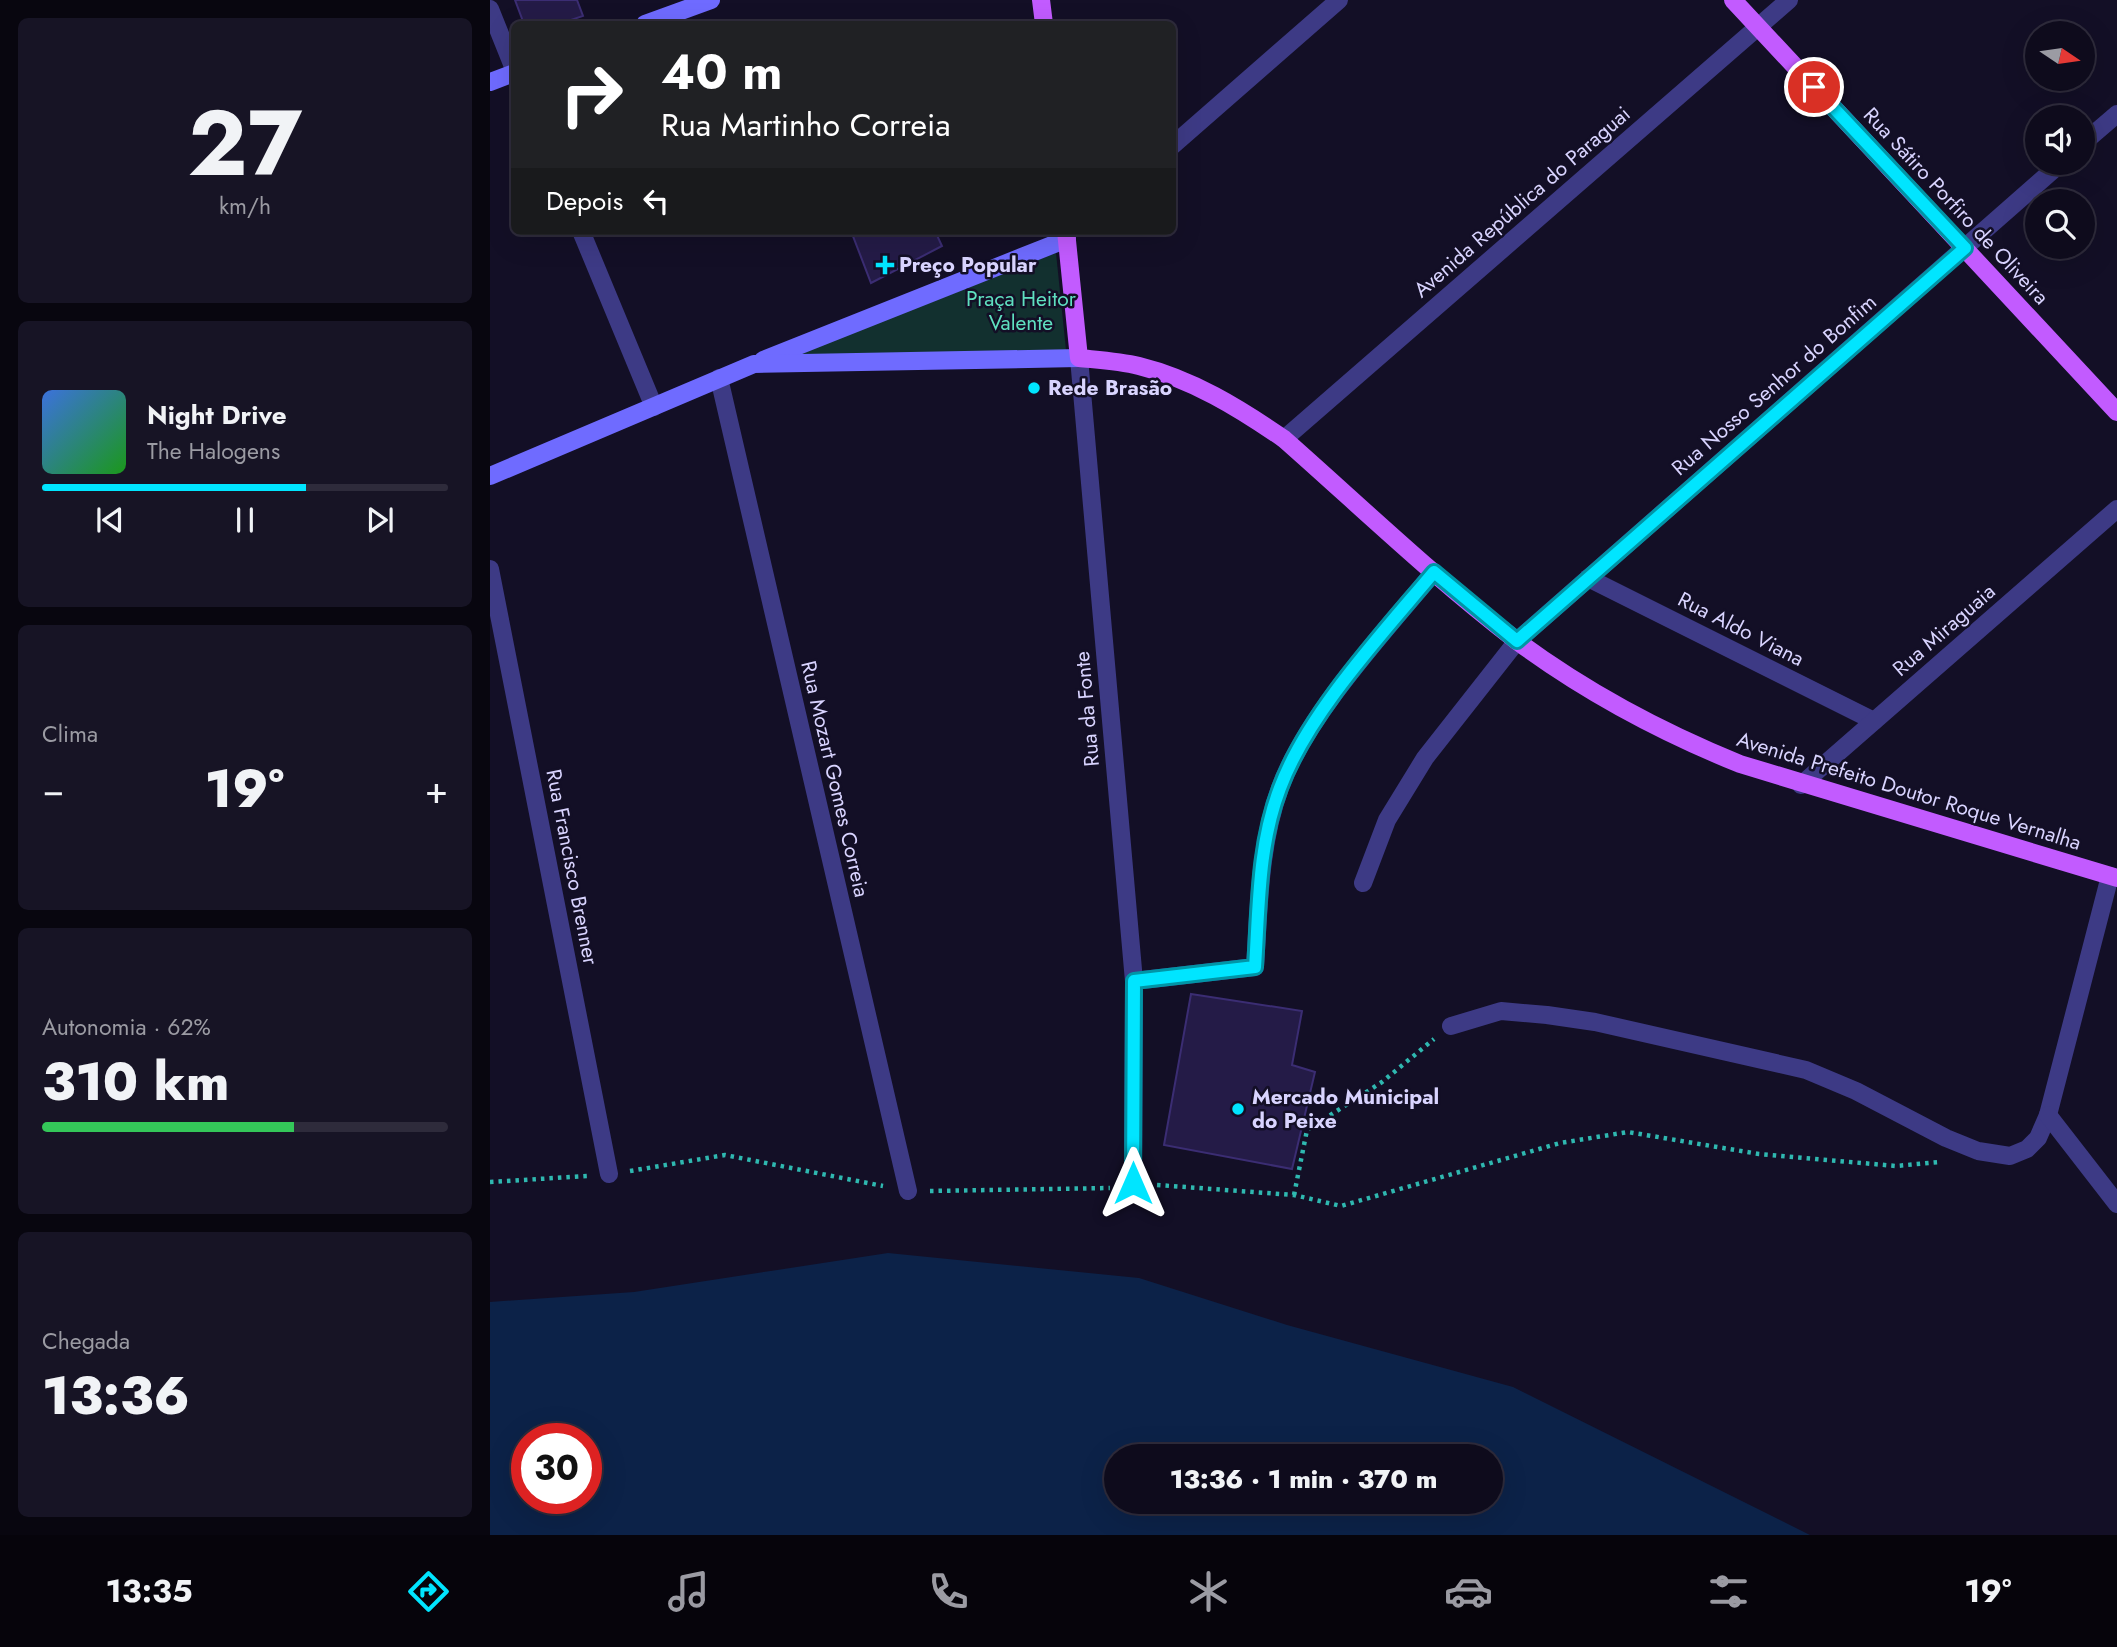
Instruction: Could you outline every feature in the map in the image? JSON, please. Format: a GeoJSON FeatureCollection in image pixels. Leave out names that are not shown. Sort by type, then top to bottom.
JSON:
{"type":"FeatureCollection","features":[{"type":"Feature","properties":{"kind":"main road"},"geometry":{"type":"LineString","coordinates":[[1041,0],[1044,21]]}},
{"type":"Feature","properties":{"kind":"main road","name":"Rua Sátiro Porfiro de Oliveira"},"geometry":{"type":"LineString","coordinates":[[1733,0],[2117,412]]}},
{"type":"Feature","properties":{"kind":"main road","name":"Rua da Fonte"},"geometry":{"type":"LineString","coordinates":[[1069,235],[1079,358]]}},
{"type":"Feature","properties":{"kind":"main road","name":"Avenida Prefeito Doutor Roque Vernalha"},"geometry":{"type":"LineString","coordinates":[[1079,358],[1136,365],[1174,376],[1248,414],[1284,439],[1434,572],[1517,641],[1592,691],[1643,720],[1729,760],[1801,785],[2113,877]]}},
{"type":"Feature","properties":{"kind":"street"},"geometry":{"type":"LineString","coordinates":[[653,21],[711,0]]}},
{"type":"Feature","properties":{"kind":"street"},"geometry":{"type":"LineString","coordinates":[[1176,143],[1339,0]]}},
{"type":"Feature","properties":{"kind":"street","name":"Avenida República do Paraguai"},"geometry":{"type":"LineString","coordinates":[[1284,439],[1789,0]]}},
{"type":"Feature","properties":{"kind":"street"},"geometry":{"type":"LineString","coordinates":[[490,9],[511,63]]}},
{"type":"Feature","properties":{"kind":"street"},"geometry":{"type":"LineString","coordinates":[[490,82],[511,72]]}},
{"type":"Feature","properties":{"kind":"street"},"geometry":{"type":"LineString","coordinates":[[2095,133],[2117,114]]}},
{"type":"Feature","properties":{"kind":"street","name":"Rua Nosso Senhor do Bonfim"},"geometry":{"type":"LineString","coordinates":[[1363,883],[1387,820],[1425,758],[1517,641],[2047,175]]}},
{"type":"Feature","properties":{"kind":"street"},"geometry":{"type":"LineString","coordinates":[[583,235],[653,407]]}},
{"type":"Feature","properties":{"kind":"street"},"geometry":{"type":"LineString","coordinates":[[754,364],[1067,235]]}},
{"type":"Feature","properties":{"kind":"street","name":"Avenida Prefeito Doutor Roque Vernalha"},"geometry":{"type":"LineString","coordinates":[[490,476],[754,364],[1079,358]]}},
{"type":"Feature","properties":{"kind":"street","name":"Rua da Fonte"},"geometry":{"type":"LineString","coordinates":[[1079,358],[1134,981],[1133,1183]]}},
{"type":"Feature","properties":{"kind":"street","name":"Rua Mozart Gomes Correia"},"geometry":{"type":"LineString","coordinates":[[719,378],[908,1191]]}},
{"type":"Feature","properties":{"kind":"street","name":"Rua Miraguaia"},"geometry":{"type":"LineString","coordinates":[[1801,785],[2117,509]]}},
{"type":"Feature","properties":{"kind":"street","name":"Rua Francisco Brenner"},"geometry":{"type":"LineString","coordinates":[[490,569],[609,1174]]}},
{"type":"Feature","properties":{"kind":"street"},"geometry":{"type":"LineString","coordinates":[[1134,981],[1255,967],[1262,864],[1269,824],[1290,763],[1346,680],[1434,572]]}},
{"type":"Feature","properties":{"kind":"street","name":"Rua Aldo Viana"},"geometry":{"type":"LineString","coordinates":[[1588,578],[1874,721]]}},
{"type":"Feature","properties":{"kind":"street"},"geometry":{"type":"LineString","coordinates":[[1451,1026],[1501,1011],[1547,1014],[1595,1022],[1779,1064],[1827,1078],[1978,1151],[2010,1156],[2027,1149],[2038,1138],[2048,1115],[2113,877]]}},
{"type":"Feature","properties":{"kind":"street"},"geometry":{"type":"LineString","coordinates":[[2048,1115],[2117,1204]]}},
{"type":"Feature","properties":{"kind":"path"},"geometry":{"type":"LineString","coordinates":[[1451,1026],[1382,1082],[1307,1130],[1294,1195],[1341,1206],[1560,1143],[1628,1132],[1759,1154],[1896,1166],[1947,1161]]}},
{"type":"Feature","properties":{"kind":"green space","name":"Praça Heitor Valente"},"geometry":{"type":"Polygon","coordinates":[[[1056,253],[1066,350],[794,356],[1056,253]]]}},
{"type":"Feature","properties":{"kind":"water"},"geometry":{"type":"Polygon","coordinates":[[[888,1253],[1139,1278],[1287,1325],[1513,1387],[1810,1535],[490,1535],[490,1302],[634,1292],[888,1253]]]}},
{"type":"Feature","properties":{"kind":"building"},"geometry":{"type":"Polygon","coordinates":[[[515,0],[577,0],[583,16],[568,21],[523,21],[515,0]]]}},
{"type":"Feature","properties":{"kind":"building","name":"Preço Popular"},"geometry":{"type":"Polygon","coordinates":[[[853,235],[937,235],[942,246],[871,283],[853,235]]]}},
{"type":"Feature","properties":{"kind":"building","name":"Mercado Municipal do Peixe"},"geometry":{"type":"Polygon","coordinates":[[[1191,994],[1302,1011],[1292,1065],[1315,1072],[1292,1169],[1164,1145],[1191,994]]]}},
{"type":"Feature","properties":{"kind":"place","name":"Preço Popular"},"geometry":{"type":"Point","coordinates":[885,265]}},
{"type":"Feature","properties":{"kind":"place","name":"Rede Brasão"},"geometry":{"type":"Point","coordinates":[1034,388]}},
{"type":"Feature","properties":{"kind":"place","name":"Mercado Municipal do Peixe"},"geometry":{"type":"Point","coordinates":[1238,1109]}},
{"type":"Feature","properties":{"kind":"route"},"geometry":{"type":"LineString","coordinates":[[1133,1183],[1134,981],[1255,967],[1262,864],[1269,824],[1290,763],[1346,680],[1434,572],[1517,641],[1965,248],[1814,87]]}}]}
